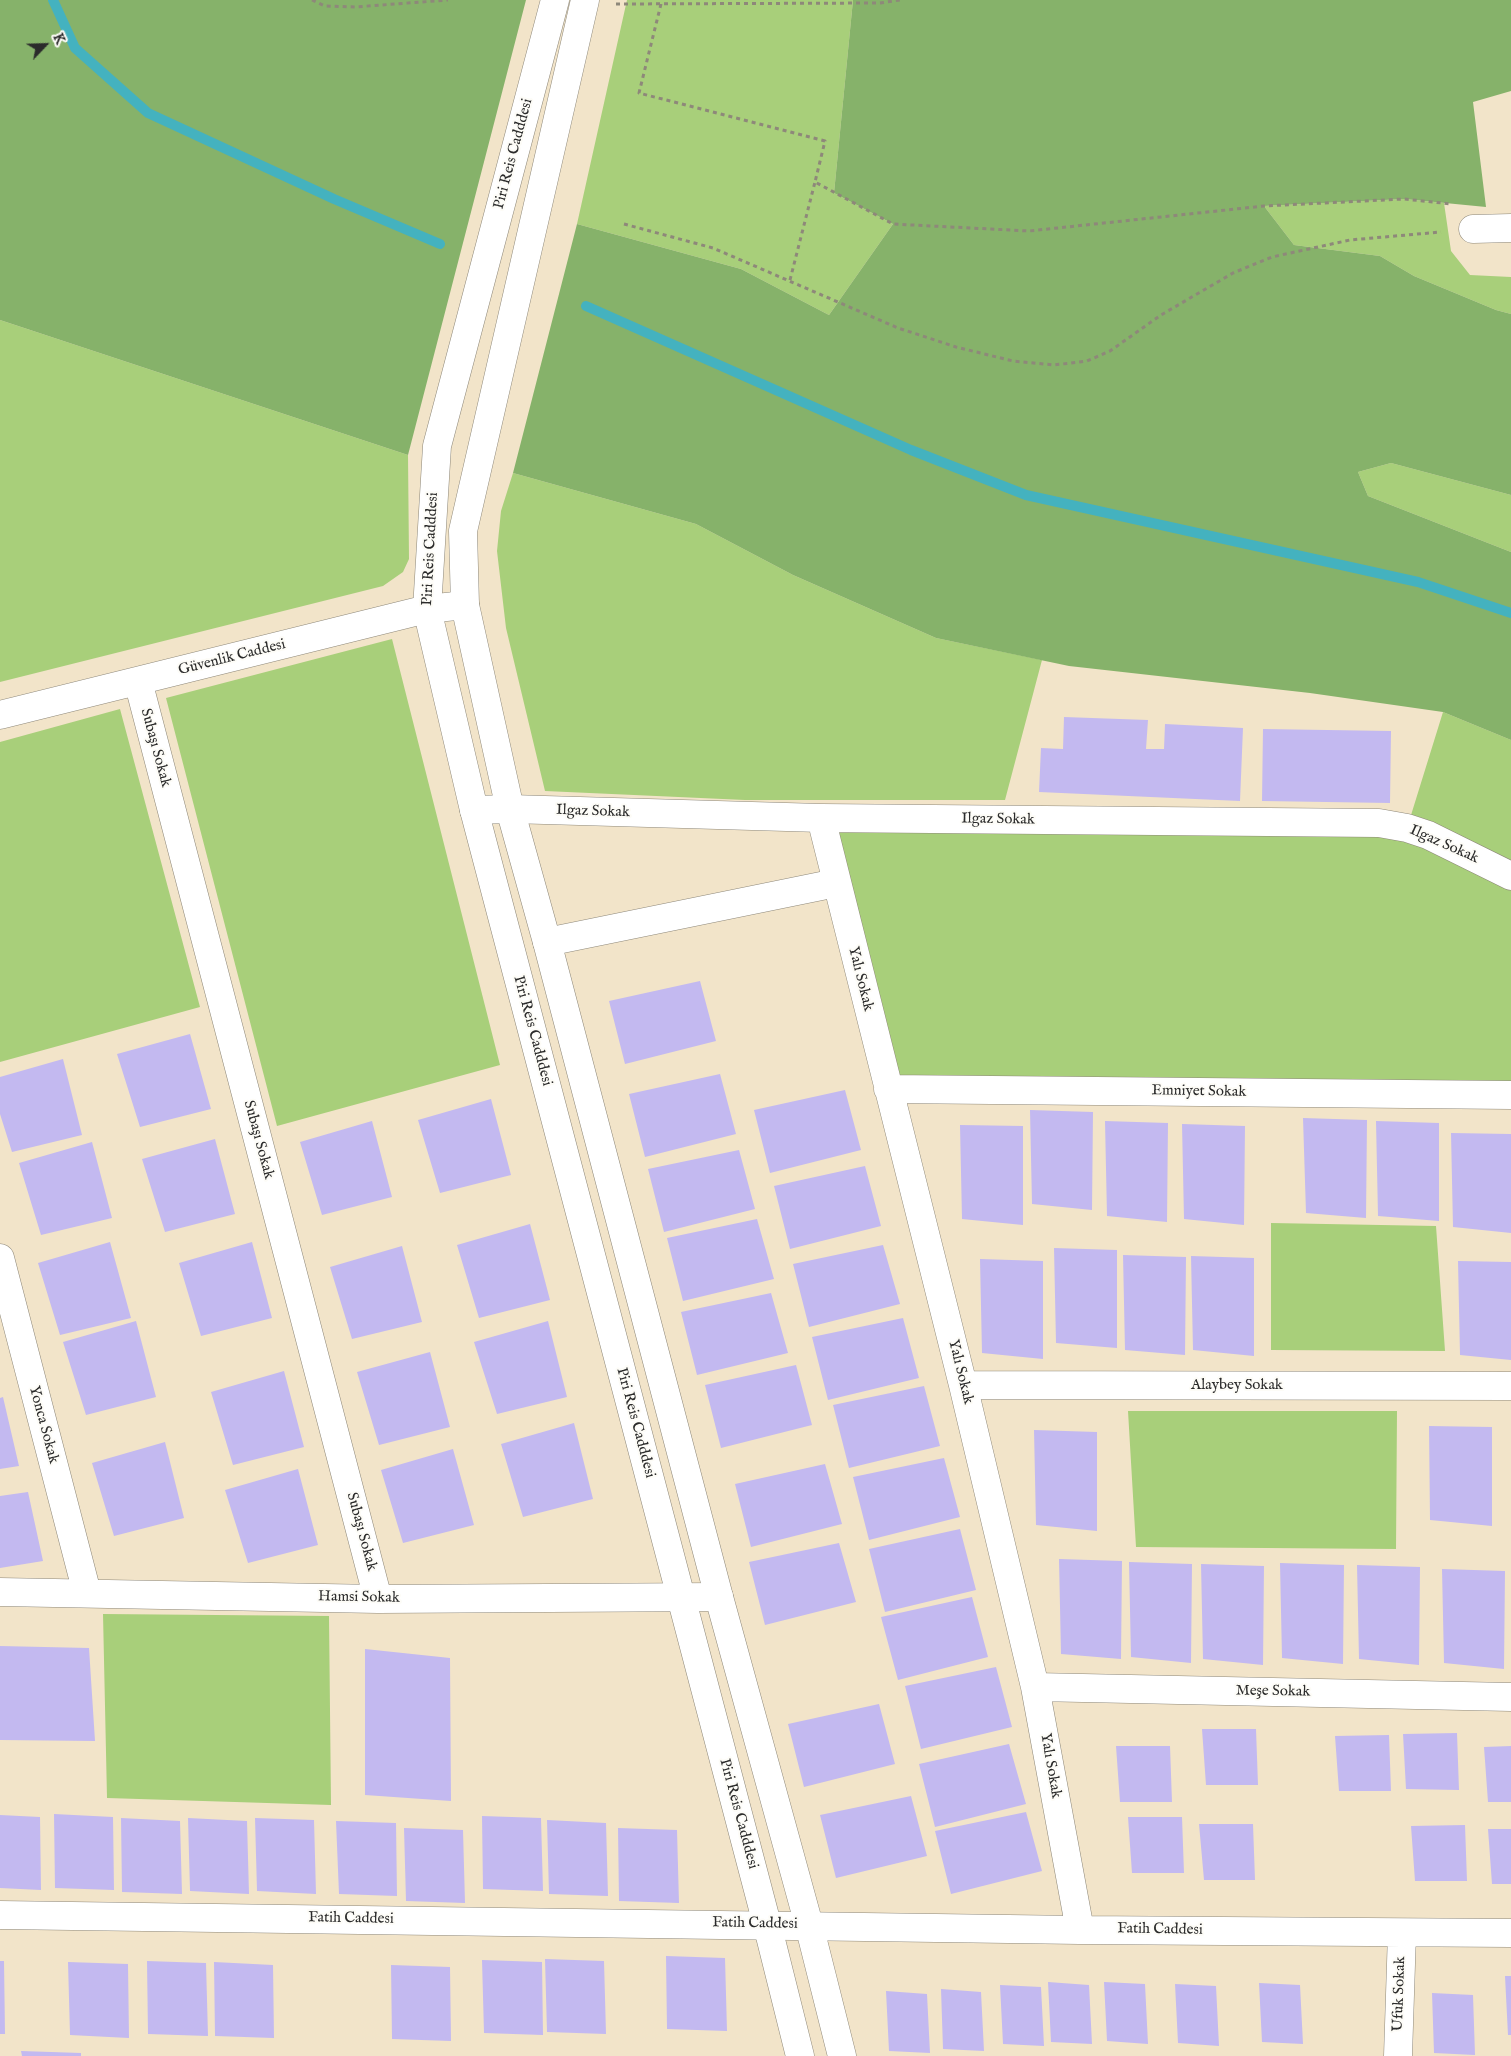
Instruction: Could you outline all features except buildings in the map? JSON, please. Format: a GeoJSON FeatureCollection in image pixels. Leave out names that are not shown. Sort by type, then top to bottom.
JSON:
{"type":"FeatureCollection","features":[{"type":"Feature","properties":{"kind":"street","name":"Piri Reis Cadddesi"},"geometry":{"type":"LineString","coordinates":[[555,0],[437,446],[427,609],[474,810],[800,2056]]}},
{"type":"Feature","properties":{"kind":"street","name":"Piri Reis Cadddesi"},"geometry":{"type":"LineString","coordinates":[[584,2],[463,531],[466,604],[510,809],[719,1597],[809,1926],[842,2056]]}},
{"type":"Feature","properties":{"kind":"street"},"geometry":{"type":"LineString","coordinates":[[1473,229],[1511,228]]}},
{"type":"Feature","properties":{"kind":"street","name":"Güvenlik Caddesi"},"geometry":{"type":"LineString","coordinates":[[0,715],[427,609],[466,604]]}},
{"type":"Feature","properties":{"kind":"street","name":"Subaşı Sokak"},"geometry":{"type":"LineString","coordinates":[[138,681],[378,1599]]}},
{"type":"Feature","properties":{"kind":"street","name":"Ilgaz Sokak"},"geometry":{"type":"LineString","coordinates":[[474,810],[510,809],[821,818],[1379,824],[1407,828],[1428,835],[1511,876]]}},
{"type":"Feature","properties":{"kind":"street","name":"Yalı Sokak"},"geometry":{"type":"LineString","coordinates":[[821,818],[963,1385],[1035,1687],[1080,1930]]}},
{"type":"Feature","properties":{"kind":"street"},"geometry":{"type":"LineString","coordinates":[[546,942],[836,883]]}},
{"type":"Feature","properties":{"kind":"street","name":"Emniyet Sokak"},"geometry":{"type":"LineString","coordinates":[[888,1089],[1511,1095]]}},
{"type":"Feature","properties":{"kind":"street","name":"Yonca Sokak"},"geometry":{"type":"LineString","coordinates":[[0,1258],[87,1593]]}},
{"type":"Feature","properties":{"kind":"street","name":"Alaybey Sokak"},"geometry":{"type":"LineString","coordinates":[[963,1385],[1511,1386]]}},
{"type":"Feature","properties":{"kind":"street","name":"Hamsi Sokak"},"geometry":{"type":"LineString","coordinates":[[0,1592],[378,1599],[719,1597]]}},
{"type":"Feature","properties":{"kind":"street","name":"Meşe Sokak"},"geometry":{"type":"LineString","coordinates":[[1035,1687],[1511,1697]]}},
{"type":"Feature","properties":{"kind":"street","name":"Fatih Caddesi"},"geometry":{"type":"LineString","coordinates":[[0,1915],[767,1924],[1080,1930],[1511,1933]]}},
{"type":"Feature","properties":{"kind":"street","name":"Ufuk Sokak"},"geometry":{"type":"LineString","coordinates":[[1398,2056],[1402,1933]]}},
{"type":"Feature","properties":{"kind":"path"},"geometry":{"type":"LineString","coordinates":[[312,0],[325,6],[355,7],[448,0]]}},
{"type":"Feature","properties":{"kind":"path"},"geometry":{"type":"LineString","coordinates":[[584,2],[880,4],[900,0]]}},
{"type":"Feature","properties":{"kind":"path"},"geometry":{"type":"LineString","coordinates":[[662,4],[639,94],[825,141],[790,280]]}},
{"type":"Feature","properties":{"kind":"path"},"geometry":{"type":"LineString","coordinates":[[816,182],[893,224],[1029,231],[1264,206],[1404,199],[1454,204],[1473,229]]}},
{"type":"Feature","properties":{"kind":"path"},"geometry":{"type":"LineString","coordinates":[[624,224],[713,248],[898,328],[956,347],[1012,361],[1054,365],[1087,361],[1110,351],[1161,315],[1225,278],[1272,257],[1350,240],[1473,229]]}},
{"type":"Feature","properties":{"kind":"green space"},"geometry":{"type":"Polygon","coordinates":[[[0,0],[526,0],[408,455],[0,320],[0,0]]]}},
{"type":"Feature","properties":{"kind":"green space"},"geometry":{"type":"Polygon","coordinates":[[[627,0],[853,0],[834,193],[893,224],[829,315],[741,269],[577,224],[627,0]]]}},
{"type":"Feature","properties":{"kind":"green space"},"geometry":{"type":"Polygon","coordinates":[[[853,0],[1511,0],[1511,91],[1473,102],[1486,207],[1404,199],[1264,206],[1294,245],[1380,256],[1414,276],[1496,310],[1511,314],[1511,495],[1391,463],[1358,472],[1368,496],[1511,552],[1511,740],[1443,712],[1310,693],[1069,666],[936,638],[793,575],[696,524],[513,473],[577,224],[741,269],[829,315],[893,224],[834,193],[853,0]]]}},
{"type":"Feature","properties":{"kind":"green space"},"geometry":{"type":"Polygon","coordinates":[[[1404,199],[1444,203],[1451,251],[1470,275],[1511,277],[1511,314],[1496,310],[1414,276],[1380,256],[1294,245],[1264,206],[1404,199]]]}},
{"type":"Feature","properties":{"kind":"green space"},"geometry":{"type":"Polygon","coordinates":[[[0,320],[408,455],[409,559],[403,572],[383,586],[0,682],[0,320]]]}},
{"type":"Feature","properties":{"kind":"green space"},"geometry":{"type":"Polygon","coordinates":[[[1391,463],[1511,495],[1511,552],[1368,496],[1358,472],[1391,463]]]}},
{"type":"Feature","properties":{"kind":"green space"},"geometry":{"type":"Polygon","coordinates":[[[513,473],[696,524],[793,575],[936,638],[1042,660],[1005,800],[745,800],[545,791],[506,628],[497,551],[501,511],[513,473]]]}},
{"type":"Feature","properties":{"kind":"green space"},"geometry":{"type":"Polygon","coordinates":[[[392,639],[500,1065],[277,1126],[166,698],[392,639]]]}},
{"type":"Feature","properties":{"kind":"green space"},"geometry":{"type":"Polygon","coordinates":[[[120,709],[200,1007],[0,1062],[0,742],[120,709]]]}},
{"type":"Feature","properties":{"kind":"green space"},"geometry":{"type":"Polygon","coordinates":[[[1443,712],[1511,740],[1511,1095],[888,1089],[821,818],[1407,828],[1443,712]]]}},
{"type":"Feature","properties":{"kind":"green space"},"geometry":{"type":"Polygon","coordinates":[[[1271,1223],[1436,1226],[1445,1351],[1271,1350],[1271,1223]]]}},
{"type":"Feature","properties":{"kind":"green space"},"geometry":{"type":"Polygon","coordinates":[[[1128,1411],[1397,1411],[1396,1549],[1136,1547],[1128,1411]]]}},
{"type":"Feature","properties":{"kind":"green space"},"geometry":{"type":"Polygon","coordinates":[[[103,1614],[329,1616],[331,1805],[107,1798],[103,1614]]]}},
{"type":"Feature","properties":{"kind":"waterway"},"geometry":{"type":"LineString","coordinates":[[53,0],[75,48],[148,113],[334,199],[440,244]]}},
{"type":"Feature","properties":{"kind":"waterway"},"geometry":{"type":"LineString","coordinates":[[586,306],[911,450],[1026,495],[1418,582],[1511,613]]}}]}
